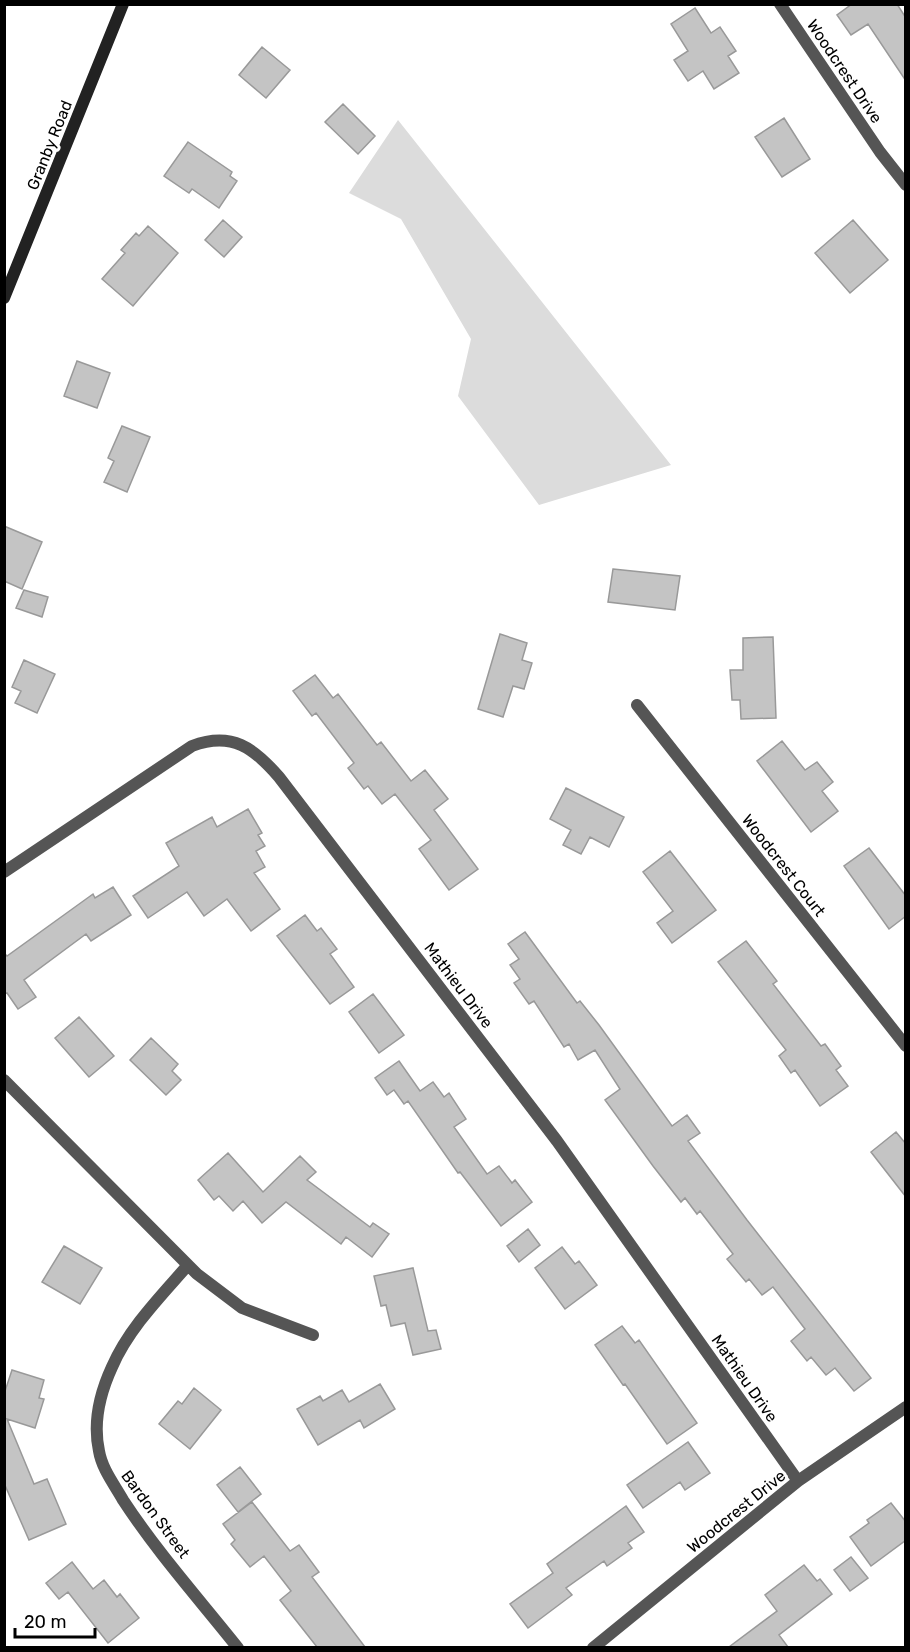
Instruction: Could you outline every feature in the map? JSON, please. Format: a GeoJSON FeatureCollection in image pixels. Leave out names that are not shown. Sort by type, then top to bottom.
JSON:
{"type":"FeatureCollection","features":[{"type":"Feature","properties":{"kind":"main road","name":"Granby Road"},"geometry":{"type":"LineString","coordinates":[[4,298],[123,4]]}},
{"type":"Feature","properties":{"kind":"street","name":"Woodcrest Drive"},"geometry":{"type":"LineString","coordinates":[[780,4],[880,152],[906,185]]}},
{"type":"Feature","properties":{"kind":"street","name":"Woodcrest Court"},"geometry":{"type":"LineString","coordinates":[[637,705],[906,1046]]}},
{"type":"Feature","properties":{"kind":"street","name":"Mathieu Drive"},"geometry":{"type":"LineString","coordinates":[[4,872],[192,746],[210,741],[229,741],[257,753],[279,777],[557,1141],[798,1481]]}},
{"type":"Feature","properties":{"kind":"street"},"geometry":{"type":"LineString","coordinates":[[4,1080],[198,1275],[242,1308],[313,1335]]}},
{"type":"Feature","properties":{"kind":"street","name":"Bardon Street"},"geometry":{"type":"LineString","coordinates":[[188,1265],[144,1316],[112,1365],[102,1391],[98,1411],[99,1452],[108,1477],[138,1522],[238,1647]]}},
{"type":"Feature","properties":{"kind":"street","name":"Woodcrest Drive"},"geometry":{"type":"LineString","coordinates":[[592,1647],[798,1481],[906,1407]]}},
{"type":"Feature","properties":{"kind":"shaded area"},"geometry":{"type":"Polygon","coordinates":[[[398,120],[671,465],[539,505],[458,396],[471,339],[401,219],[349,193],[398,120]]]}},
{"type":"Feature","properties":{"kind":"building"},"geometry":{"type":"Polygon","coordinates":[[[852,4],[897,4],[906,18],[906,81],[868,24],[851,35],[837,15],[852,4]]]}},
{"type":"Feature","properties":{"kind":"building"},"geometry":{"type":"Polygon","coordinates":[[[695,8],[711,33],[720,27],[736,51],[728,56],[739,73],[714,89],[703,71],[688,81],[674,60],[688,51],[671,24],[695,8]]]}},
{"type":"Feature","properties":{"kind":"building"},"geometry":{"type":"Polygon","coordinates":[[[262,47],[290,70],[266,98],[239,75],[262,47]]]}},
{"type":"Feature","properties":{"kind":"building"},"geometry":{"type":"Polygon","coordinates":[[[343,104],[375,136],[358,154],[325,122],[343,104]]]}},
{"type":"Feature","properties":{"kind":"building"},"geometry":{"type":"Polygon","coordinates":[[[784,118],[810,159],[782,177],[755,137],[784,118]]]}},
{"type":"Feature","properties":{"kind":"building"},"geometry":{"type":"Polygon","coordinates":[[[188,142],[232,172],[230,176],[237,181],[219,208],[192,189],[189,193],[164,176],[188,142]]]}},
{"type":"Feature","properties":{"kind":"building"},"geometry":{"type":"Polygon","coordinates":[[[223,220],[242,237],[224,257],[205,240],[223,220]]]}},
{"type":"Feature","properties":{"kind":"building"},"geometry":{"type":"Polygon","coordinates":[[[853,220],[888,260],[850,293],[815,253],[853,220]]]}},
{"type":"Feature","properties":{"kind":"building"},"geometry":{"type":"Polygon","coordinates":[[[148,226],[178,253],[133,306],[102,279],[125,253],[121,250],[136,233],[139,236],[148,226]]]}},
{"type":"Feature","properties":{"kind":"building"},"geometry":{"type":"Polygon","coordinates":[[[77,361],[110,373],[97,408],[64,396],[77,361]]]}},
{"type":"Feature","properties":{"kind":"building"},"geometry":{"type":"Polygon","coordinates":[[[122,426],[150,437],[127,492],[104,482],[114,461],[108,458],[122,426]]]}},
{"type":"Feature","properties":{"kind":"building"},"geometry":{"type":"Polygon","coordinates":[[[4,526],[42,542],[22,589],[4,581],[4,526]]]}},
{"type":"Feature","properties":{"kind":"building"},"geometry":{"type":"Polygon","coordinates":[[[613,569],[680,576],[675,610],[608,602],[613,569]]]}},
{"type":"Feature","properties":{"kind":"building"},"geometry":{"type":"Polygon","coordinates":[[[24,590],[48,597],[42,617],[16,608],[24,590]]]}},
{"type":"Feature","properties":{"kind":"building"},"geometry":{"type":"Polygon","coordinates":[[[500,634],[527,643],[522,660],[532,663],[524,689],[513,686],[503,717],[478,709],[500,634]]]}},
{"type":"Feature","properties":{"kind":"building"},"geometry":{"type":"Polygon","coordinates":[[[773,637],[776,718],[741,719],[740,700],[732,700],[730,670],[743,670],[743,638],[773,637]]]}},
{"type":"Feature","properties":{"kind":"building"},"geometry":{"type":"Polygon","coordinates":[[[24,660],[55,674],[37,713],[15,703],[21,691],[12,687],[24,660]]]}},
{"type":"Feature","properties":{"kind":"building"},"geometry":{"type":"Polygon","coordinates":[[[315,675],[333,698],[338,694],[377,745],[381,742],[411,781],[425,770],[448,799],[434,810],[478,869],[449,890],[419,849],[431,840],[395,794],[382,804],[368,786],[364,789],[348,768],[354,763],[316,713],[312,716],[293,691],[315,675]]]}},
{"type":"Feature","properties":{"kind":"building"},"geometry":{"type":"Polygon","coordinates":[[[782,741],[805,770],[817,762],[833,782],[822,791],[838,811],[811,832],[757,761],[782,741]]]}},
{"type":"Feature","properties":{"kind":"building"},"geometry":{"type":"Polygon","coordinates":[[[566,788],[624,817],[609,847],[590,837],[581,854],[563,845],[571,830],[550,819],[566,788]]]}},
{"type":"Feature","properties":{"kind":"building"},"geometry":{"type":"Polygon","coordinates":[[[248,809],[262,833],[258,835],[265,846],[256,851],[265,867],[254,873],[280,909],[251,931],[227,899],[204,916],[187,892],[148,918],[133,896],[179,866],[166,843],[212,817],[217,827],[248,809]]]}},
{"type":"Feature","properties":{"kind":"building"},"geometry":{"type":"Polygon","coordinates":[[[869,848],[906,896],[906,916],[889,929],[844,866],[869,848]]]}},
{"type":"Feature","properties":{"kind":"building"},"geometry":{"type":"Polygon","coordinates":[[[670,851],[716,910],[672,943],[657,923],[673,911],[643,872],[670,851]]]}},
{"type":"Feature","properties":{"kind":"building"},"geometry":{"type":"Polygon","coordinates":[[[113,887],[131,915],[91,941],[86,934],[24,980],[36,997],[18,1009],[7,993],[4,994],[4,953],[7,956],[93,894],[95,898],[113,887]]]}},
{"type":"Feature","properties":{"kind":"building"},"geometry":{"type":"Polygon","coordinates":[[[305,915],[317,931],[321,928],[337,949],[330,954],[354,987],[330,1004],[277,936],[305,915]]]}},
{"type":"Feature","properties":{"kind":"building"},"geometry":{"type":"Polygon","coordinates":[[[525,932],[577,1003],[580,1001],[599,1025],[672,1126],[687,1115],[700,1133],[688,1141],[871,1378],[854,1391],[835,1368],[826,1375],[811,1357],[807,1361],[791,1341],[805,1329],[773,1287],[762,1295],[749,1279],[746,1282],[727,1259],[733,1254],[700,1211],[697,1214],[685,1198],[681,1202],[653,1166],[605,1100],[620,1089],[595,1050],[578,1060],[569,1044],[564,1047],[534,1001],[529,1004],[514,983],[520,979],[510,965],[519,959],[508,944],[525,932]]]}},
{"type":"Feature","properties":{"kind":"building"},"geometry":{"type":"Polygon","coordinates":[[[746,941],[777,981],[773,984],[821,1046],[825,1044],[841,1066],[836,1070],[848,1086],[820,1106],[795,1070],[791,1073],[779,1056],[786,1050],[718,962],[746,941]]]}},
{"type":"Feature","properties":{"kind":"building"},"geometry":{"type":"Polygon","coordinates":[[[373,994],[404,1035],[379,1053],[349,1012],[373,994]]]}},
{"type":"Feature","properties":{"kind":"building"},"geometry":{"type":"Polygon","coordinates":[[[79,1017],[114,1056],[89,1077],[55,1038],[79,1017]]]}},
{"type":"Feature","properties":{"kind":"building"},"geometry":{"type":"Polygon","coordinates":[[[151,1038],[178,1064],[172,1071],[181,1080],[166,1095],[130,1060],[151,1038]]]}},
{"type":"Feature","properties":{"kind":"building"},"geometry":{"type":"Polygon","coordinates":[[[399,1061],[420,1091],[433,1082],[444,1097],[449,1093],[466,1119],[454,1127],[487,1174],[499,1166],[512,1183],[515,1180],[532,1202],[501,1226],[460,1172],[458,1173],[408,1101],[404,1104],[394,1090],[387,1095],[375,1078],[399,1061]]]}},
{"type":"Feature","properties":{"kind":"building"},"geometry":{"type":"Polygon","coordinates":[[[896,1132],[906,1144],[906,1197],[871,1152],[896,1132]]]}},
{"type":"Feature","properties":{"kind":"building"},"geometry":{"type":"Polygon","coordinates":[[[228,1153],[263,1192],[300,1156],[316,1172],[307,1180],[370,1227],[373,1223],[389,1234],[372,1257],[346,1237],[341,1244],[286,1202],[262,1223],[243,1201],[233,1211],[219,1196],[214,1200],[198,1180],[228,1153]]]}},
{"type":"Feature","properties":{"kind":"building"},"geometry":{"type":"Polygon","coordinates":[[[528,1229],[540,1245],[519,1262],[507,1246],[528,1229]]]}},
{"type":"Feature","properties":{"kind":"building"},"geometry":{"type":"Polygon","coordinates":[[[64,1246],[102,1268],[80,1304],[42,1282],[64,1246]]]}},
{"type":"Feature","properties":{"kind":"building"},"geometry":{"type":"Polygon","coordinates":[[[562,1247],[575,1264],[579,1261],[597,1285],[565,1309],[535,1268],[562,1247]]]}},
{"type":"Feature","properties":{"kind":"building"},"geometry":{"type":"Polygon","coordinates":[[[413,1268],[428,1331],[436,1330],[441,1349],[413,1355],[405,1323],[391,1326],[386,1305],[381,1306],[374,1276],[413,1268]]]}},
{"type":"Feature","properties":{"kind":"building"},"geometry":{"type":"Polygon","coordinates":[[[622,1326],[635,1343],[639,1340],[697,1423],[667,1444],[595,1345],[622,1326]]]}},
{"type":"Feature","properties":{"kind":"building"},"geometry":{"type":"Polygon","coordinates":[[[12,1370],[44,1380],[39,1398],[44,1399],[35,1428],[7,1419],[34,1484],[47,1479],[66,1524],[29,1540],[4,1483],[4,1394],[12,1370]]]}},
{"type":"Feature","properties":{"kind":"building"},"geometry":{"type":"Polygon","coordinates":[[[380,1384],[395,1409],[364,1428],[360,1420],[318,1445],[297,1409],[320,1396],[323,1401],[342,1390],[349,1402],[380,1384]]]}},
{"type":"Feature","properties":{"kind":"building"},"geometry":{"type":"Polygon","coordinates":[[[194,1388],[221,1410],[190,1449],[159,1424],[178,1401],[182,1404],[194,1388]]]}},
{"type":"Feature","properties":{"kind":"building"},"geometry":{"type":"Polygon","coordinates":[[[688,1442],[710,1473],[685,1490],[680,1482],[643,1508],[627,1485],[688,1442]]]}},
{"type":"Feature","properties":{"kind":"building"},"geometry":{"type":"Polygon","coordinates":[[[240,1467],[261,1494],[238,1512],[217,1485],[240,1467]]]}},
{"type":"Feature","properties":{"kind":"building"},"geometry":{"type":"Polygon","coordinates":[[[252,1502],[290,1551],[299,1545],[319,1572],[312,1577],[365,1647],[317,1647],[280,1600],[291,1591],[264,1556],[250,1567],[231,1544],[235,1540],[223,1524],[252,1502]]]}},
{"type":"Feature","properties":{"kind":"building"},"geometry":{"type":"Polygon","coordinates":[[[891,1503],[906,1522],[906,1540],[871,1566],[850,1537],[869,1523],[867,1520],[891,1503]]]}},
{"type":"Feature","properties":{"kind":"building"},"geometry":{"type":"Polygon","coordinates":[[[626,1506],[644,1532],[628,1543],[632,1548],[607,1566],[604,1561],[566,1588],[572,1595],[528,1628],[510,1604],[553,1573],[547,1564],[626,1506]]]}},
{"type":"Feature","properties":{"kind":"building"},"geometry":{"type":"Polygon","coordinates":[[[851,1557],[868,1578],[850,1591],[834,1570],[851,1557]]]}},
{"type":"Feature","properties":{"kind":"building"},"geometry":{"type":"Polygon","coordinates":[[[72,1562],[93,1589],[104,1580],[117,1597],[120,1594],[139,1618],[108,1643],[68,1592],[59,1599],[46,1583],[72,1562]]]}},
{"type":"Feature","properties":{"kind":"building"},"geometry":{"type":"Polygon","coordinates":[[[804,1565],[832,1594],[779,1635],[788,1647],[729,1647],[777,1611],[765,1595],[804,1565]]]}}]}
